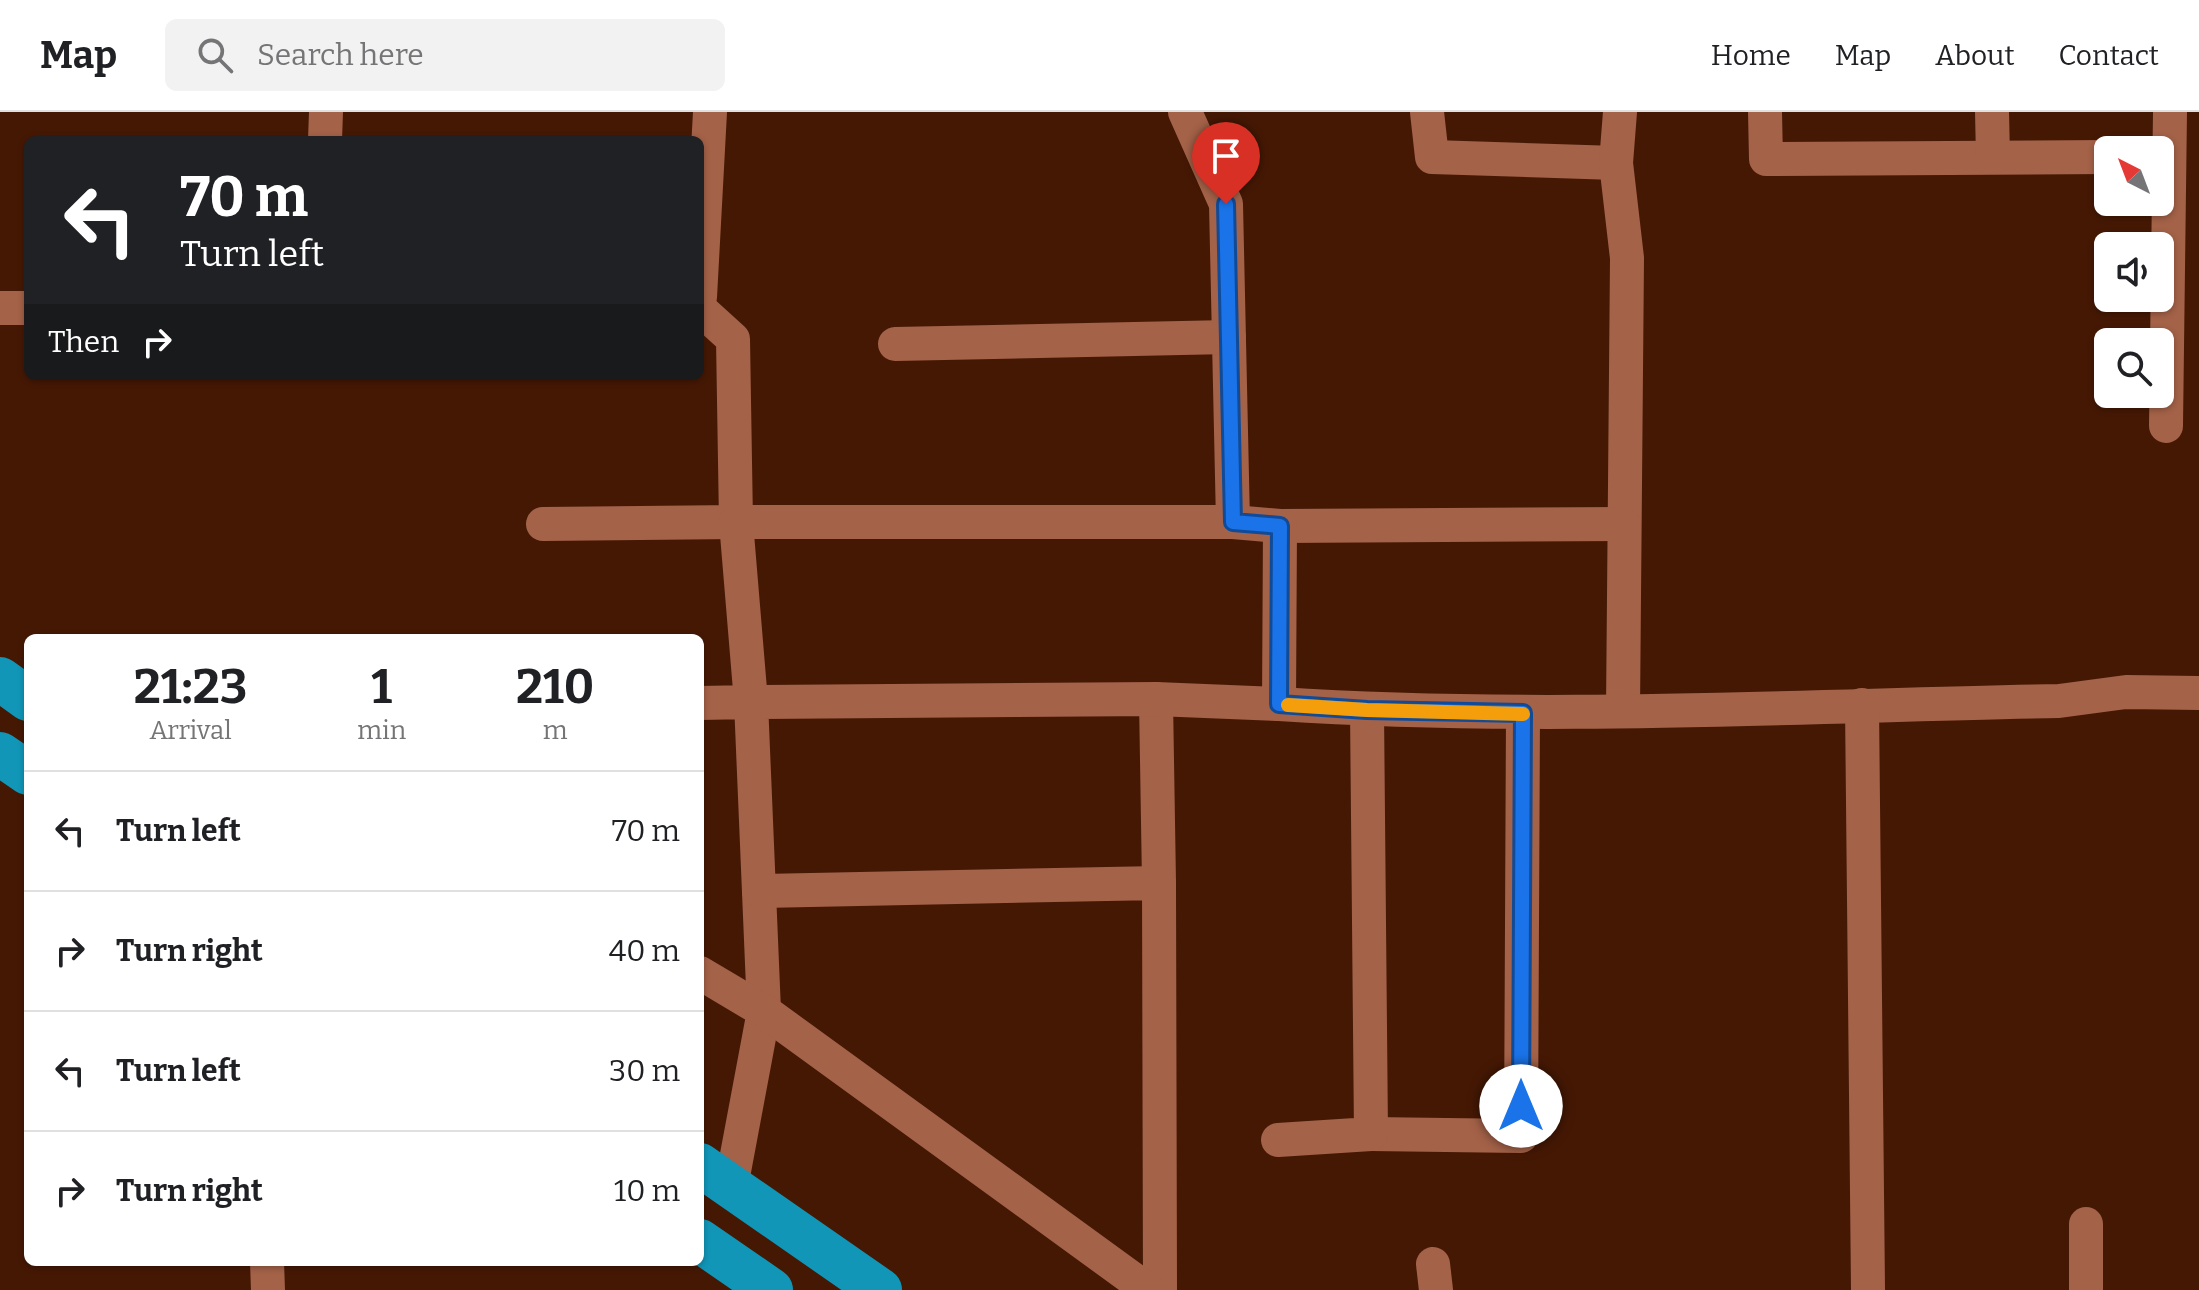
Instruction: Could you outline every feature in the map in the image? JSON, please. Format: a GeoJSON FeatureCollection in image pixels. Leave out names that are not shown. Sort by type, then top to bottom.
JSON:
{"type":"FeatureCollection","features":[{"type":"Feature","properties":{"kind":"highway"},"geometry":{"type":"LineString","coordinates":[[0,679],[24,696]]}},
{"type":"Feature","properties":{"kind":"highway"},"geometry":{"type":"LineString","coordinates":[[0,754],[24,770]]}},
{"type":"Feature","properties":{"kind":"highway"},"geometry":{"type":"LineString","coordinates":[[716,1176],[880,1290]]}},
{"type":"Feature","properties":{"kind":"highway"},"geometry":{"type":"LineString","coordinates":[[704,1244],[771,1290]]}},
{"type":"Feature","properties":{"kind":"street"},"geometry":{"type":"LineString","coordinates":[[325,136],[326,112]]}},
{"type":"Feature","properties":{"kind":"street"},"geometry":{"type":"LineString","coordinates":[[704,223],[710,112]]}},
{"type":"Feature","properties":{"kind":"street"},"geometry":{"type":"LineString","coordinates":[[1185,112],[1226,204],[1233,522]]}},
{"type":"Feature","properties":{"kind":"street"},"geometry":{"type":"LineString","coordinates":[[1427,112],[1432,157],[1616,163]]}},
{"type":"Feature","properties":{"kind":"street"},"geometry":{"type":"LineString","coordinates":[[1620,112],[1616,163],[1627,258],[1623,710]]}},
{"type":"Feature","properties":{"kind":"street"},"geometry":{"type":"LineString","coordinates":[[1765,112],[1766,159],[2094,157]]}},
{"type":"Feature","properties":{"kind":"street"},"geometry":{"type":"LineString","coordinates":[[1992,112],[1993,157]]}},
{"type":"Feature","properties":{"kind":"street"},"geometry":{"type":"LineString","coordinates":[[2167,136],[2170,112]]}},
{"type":"Feature","properties":{"kind":"street"},"geometry":{"type":"LineString","coordinates":[[2165,216],[2166,426]]}},
{"type":"Feature","properties":{"kind":"street"},"geometry":{"type":"LineString","coordinates":[[0,308],[24,308]]}},
{"type":"Feature","properties":{"kind":"street"},"geometry":{"type":"LineString","coordinates":[[704,313],[733,339],[736,522],[751,702],[764,1011],[716,1176]]}},
{"type":"Feature","properties":{"kind":"street"},"geometry":{"type":"LineString","coordinates":[[895,344],[1229,337]]}},
{"type":"Feature","properties":{"kind":"street"},"geometry":{"type":"LineString","coordinates":[[543,524],[1624,524]]}},
{"type":"Feature","properties":{"kind":"street"},"geometry":{"type":"LineString","coordinates":[[1279,704],[1280,526]]}},
{"type":"Feature","properties":{"kind":"street"},"geometry":{"type":"LineString","coordinates":[[704,703],[1156,699],[1367,710],[1523,713],[2059,701],[2126,692],[2199,693]]}},
{"type":"Feature","properties":{"kind":"street"},"geometry":{"type":"LineString","coordinates":[[1156,699],[1160,1290]]}},
{"type":"Feature","properties":{"kind":"street"},"geometry":{"type":"LineString","coordinates":[[1862,705],[1868,1290]]}},
{"type":"Feature","properties":{"kind":"street"},"geometry":{"type":"LineString","coordinates":[[1367,710],[1371,1134]]}},
{"type":"Feature","properties":{"kind":"street"},"geometry":{"type":"LineString","coordinates":[[1278,1140],[1371,1134],[1521,1136],[1523,713]]}},
{"type":"Feature","properties":{"kind":"street"},"geometry":{"type":"LineString","coordinates":[[759,891],[1159,883]]}},
{"type":"Feature","properties":{"kind":"street"},"geometry":{"type":"LineString","coordinates":[[704,975],[764,1011],[1148,1290]]}},
{"type":"Feature","properties":{"kind":"street"},"geometry":{"type":"LineString","coordinates":[[2086,1224],[2086,1290]]}},
{"type":"Feature","properties":{"kind":"street"},"geometry":{"type":"LineString","coordinates":[[267,1266],[268,1290]]}},
{"type":"Feature","properties":{"kind":"slow traffic"},"geometry":{"type":"LineString","coordinates":[[1288,705],[1523,714]]}},
{"type":"Feature","properties":{"kind":"route"},"geometry":{"type":"LineString","coordinates":[[1226,204],[1233,522],[1280,526],[1279,704],[1367,710],[1523,713],[1521,1106]]}}]}
